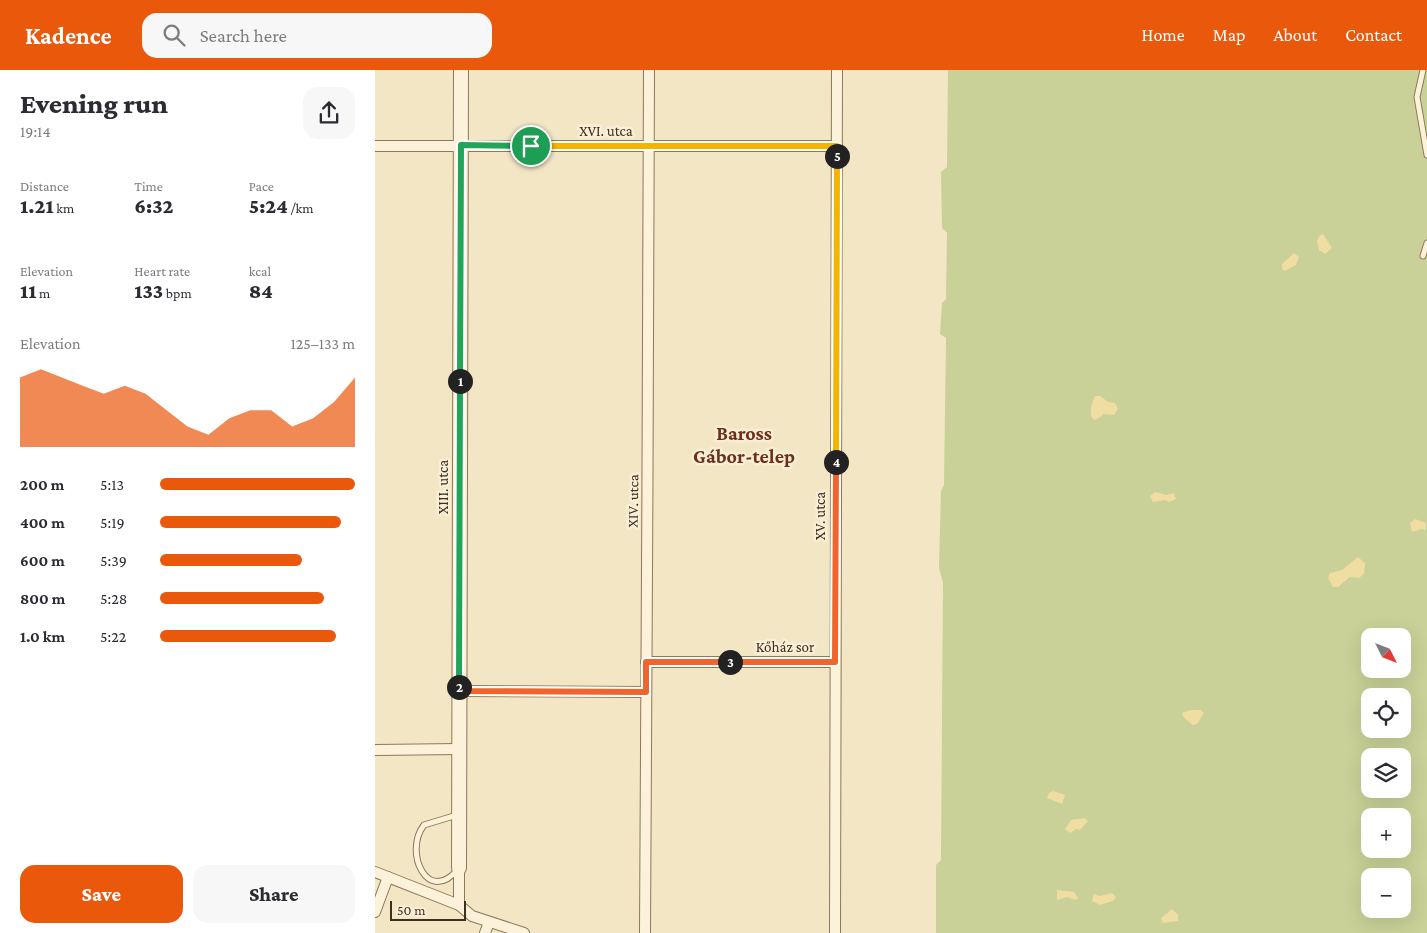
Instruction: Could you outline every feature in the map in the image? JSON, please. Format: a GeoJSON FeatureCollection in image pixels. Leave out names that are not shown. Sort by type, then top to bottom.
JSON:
{"type":"FeatureCollection","features":[{"type":"Feature","properties":{"kind":"street","name":"XIII. utca"},"geometry":{"type":"LineString","coordinates":[[459,905],[461,70]]}},
{"type":"Feature","properties":{"kind":"street","name":"XIV. utca"},"geometry":{"type":"LineString","coordinates":[[645,933],[650,342],[649,70]]}},
{"type":"Feature","properties":{"kind":"street","name":"XV. utca"},"geometry":{"type":"LineString","coordinates":[[835,933],[837,70]]}},
{"type":"Feature","properties":{"kind":"street","name":"XVI. utca"},"geometry":{"type":"LineString","coordinates":[[375,146],[837,146]]}},
{"type":"Feature","properties":{"kind":"street","name":"Kőház sor"},"geometry":{"type":"LineString","coordinates":[[646,662],[835,662]]}},
{"type":"Feature","properties":{"kind":"street"},"geometry":{"type":"LineString","coordinates":[[459,691],[646,692]]}},
{"type":"Feature","properties":{"kind":"street"},"geometry":{"type":"LineString","coordinates":[[375,750],[459,749]]}},
{"type":"Feature","properties":{"kind":"street"},"geometry":{"type":"LineString","coordinates":[[375,872],[459,905],[472,916],[524,933]]}},
{"type":"Feature","properties":{"kind":"street"},"geometry":{"type":"LineString","coordinates":[[375,912],[388,877]]}},
{"type":"Feature","properties":{"kind":"street"},"geometry":{"type":"LineString","coordinates":[[485,933],[489,922]]}},
{"type":"Feature","properties":{"kind":"lane"},"geometry":{"type":"LineString","coordinates":[[1423,70],[1417,97],[1427,155]]}},
{"type":"Feature","properties":{"kind":"lane"},"geometry":{"type":"LineString","coordinates":[[1423,256],[1427,243]]}},
{"type":"Feature","properties":{"kind":"lane"},"geometry":{"type":"LineString","coordinates":[[458,815],[424,825],[418,835],[417,846],[418,867],[428,879],[445,880],[459,868]]}},
{"type":"Feature","properties":{"kind":"green space"},"geometry":{"type":"Polygon","coordinates":[[[948,70],[1427,70],[1427,933],[936,933],[936,865],[941,860],[943,582],[939,568],[941,491],[944,485],[946,338],[940,334],[942,303],[946,299],[947,233],[942,228],[941,172],[947,167],[948,70]]]}},
{"type":"Feature","properties":{"kind":"sand"},"geometry":{"type":"Polygon","coordinates":[[[1323,234],[1332,248],[1325,254],[1319,250],[1317,241],[1319,236],[1323,234]]]}},
{"type":"Feature","properties":{"kind":"sand"},"geometry":{"type":"Polygon","coordinates":[[[1294,253],[1299,257],[1296,265],[1285,271],[1282,269],[1282,264],[1294,253]]]}},
{"type":"Feature","properties":{"kind":"sand"},"geometry":{"type":"Polygon","coordinates":[[[1095,396],[1100,396],[1108,402],[1115,403],[1118,409],[1114,415],[1104,414],[1094,420],[1091,415],[1092,405],[1095,396]]]}},
{"type":"Feature","properties":{"kind":"sand"},"geometry":{"type":"Polygon","coordinates":[[[1155,492],[1166,495],[1174,493],[1176,499],[1169,502],[1165,500],[1153,502],[1150,496],[1155,492]]]}},
{"type":"Feature","properties":{"kind":"sand"},"geometry":{"type":"Polygon","coordinates":[[[1415,519],[1426,523],[1426,530],[1421,529],[1412,532],[1410,523],[1415,519]]]}},
{"type":"Feature","properties":{"kind":"sand"},"geometry":{"type":"Polygon","coordinates":[[[1358,557],[1365,563],[1364,574],[1359,578],[1350,577],[1338,587],[1333,587],[1328,578],[1330,573],[1342,570],[1358,557]]]}},
{"type":"Feature","properties":{"kind":"sand"},"geometry":{"type":"Polygon","coordinates":[[[1190,710],[1200,710],[1204,713],[1197,724],[1193,725],[1184,718],[1182,713],[1190,710]]]}},
{"type":"Feature","properties":{"kind":"sand"},"geometry":{"type":"Polygon","coordinates":[[[1053,791],[1065,795],[1062,804],[1047,798],[1049,793],[1053,791]]]}},
{"type":"Feature","properties":{"kind":"sand"},"geometry":{"type":"Polygon","coordinates":[[[1085,818],[1088,821],[1080,830],[1076,829],[1070,833],[1065,829],[1071,820],[1085,818]]]}},
{"type":"Feature","properties":{"kind":"sand"},"geometry":{"type":"Polygon","coordinates":[[[1057,890],[1074,892],[1078,898],[1076,900],[1067,897],[1057,900],[1057,890]]]}},
{"type":"Feature","properties":{"kind":"sand"},"geometry":{"type":"Polygon","coordinates":[[[1112,893],[1116,897],[1113,901],[1100,905],[1092,901],[1094,894],[1099,896],[1112,893]]]}},
{"type":"Feature","properties":{"kind":"sand"},"geometry":{"type":"Polygon","coordinates":[[[1172,909],[1178,915],[1178,921],[1163,923],[1161,918],[1172,909]]]}},
{"type":"Feature","properties":{"kind":"district","name":"Baross Gábor-telep"},"geometry":{"type":"Point","coordinates":[744,444]}},
{"type":"Feature","properties":{"kind":"route"},"geometry":{"type":"LineString","coordinates":[[461,145],[531,146],[837,146],[835,662],[646,662],[646,692],[459,691],[461,145]]}}]}
